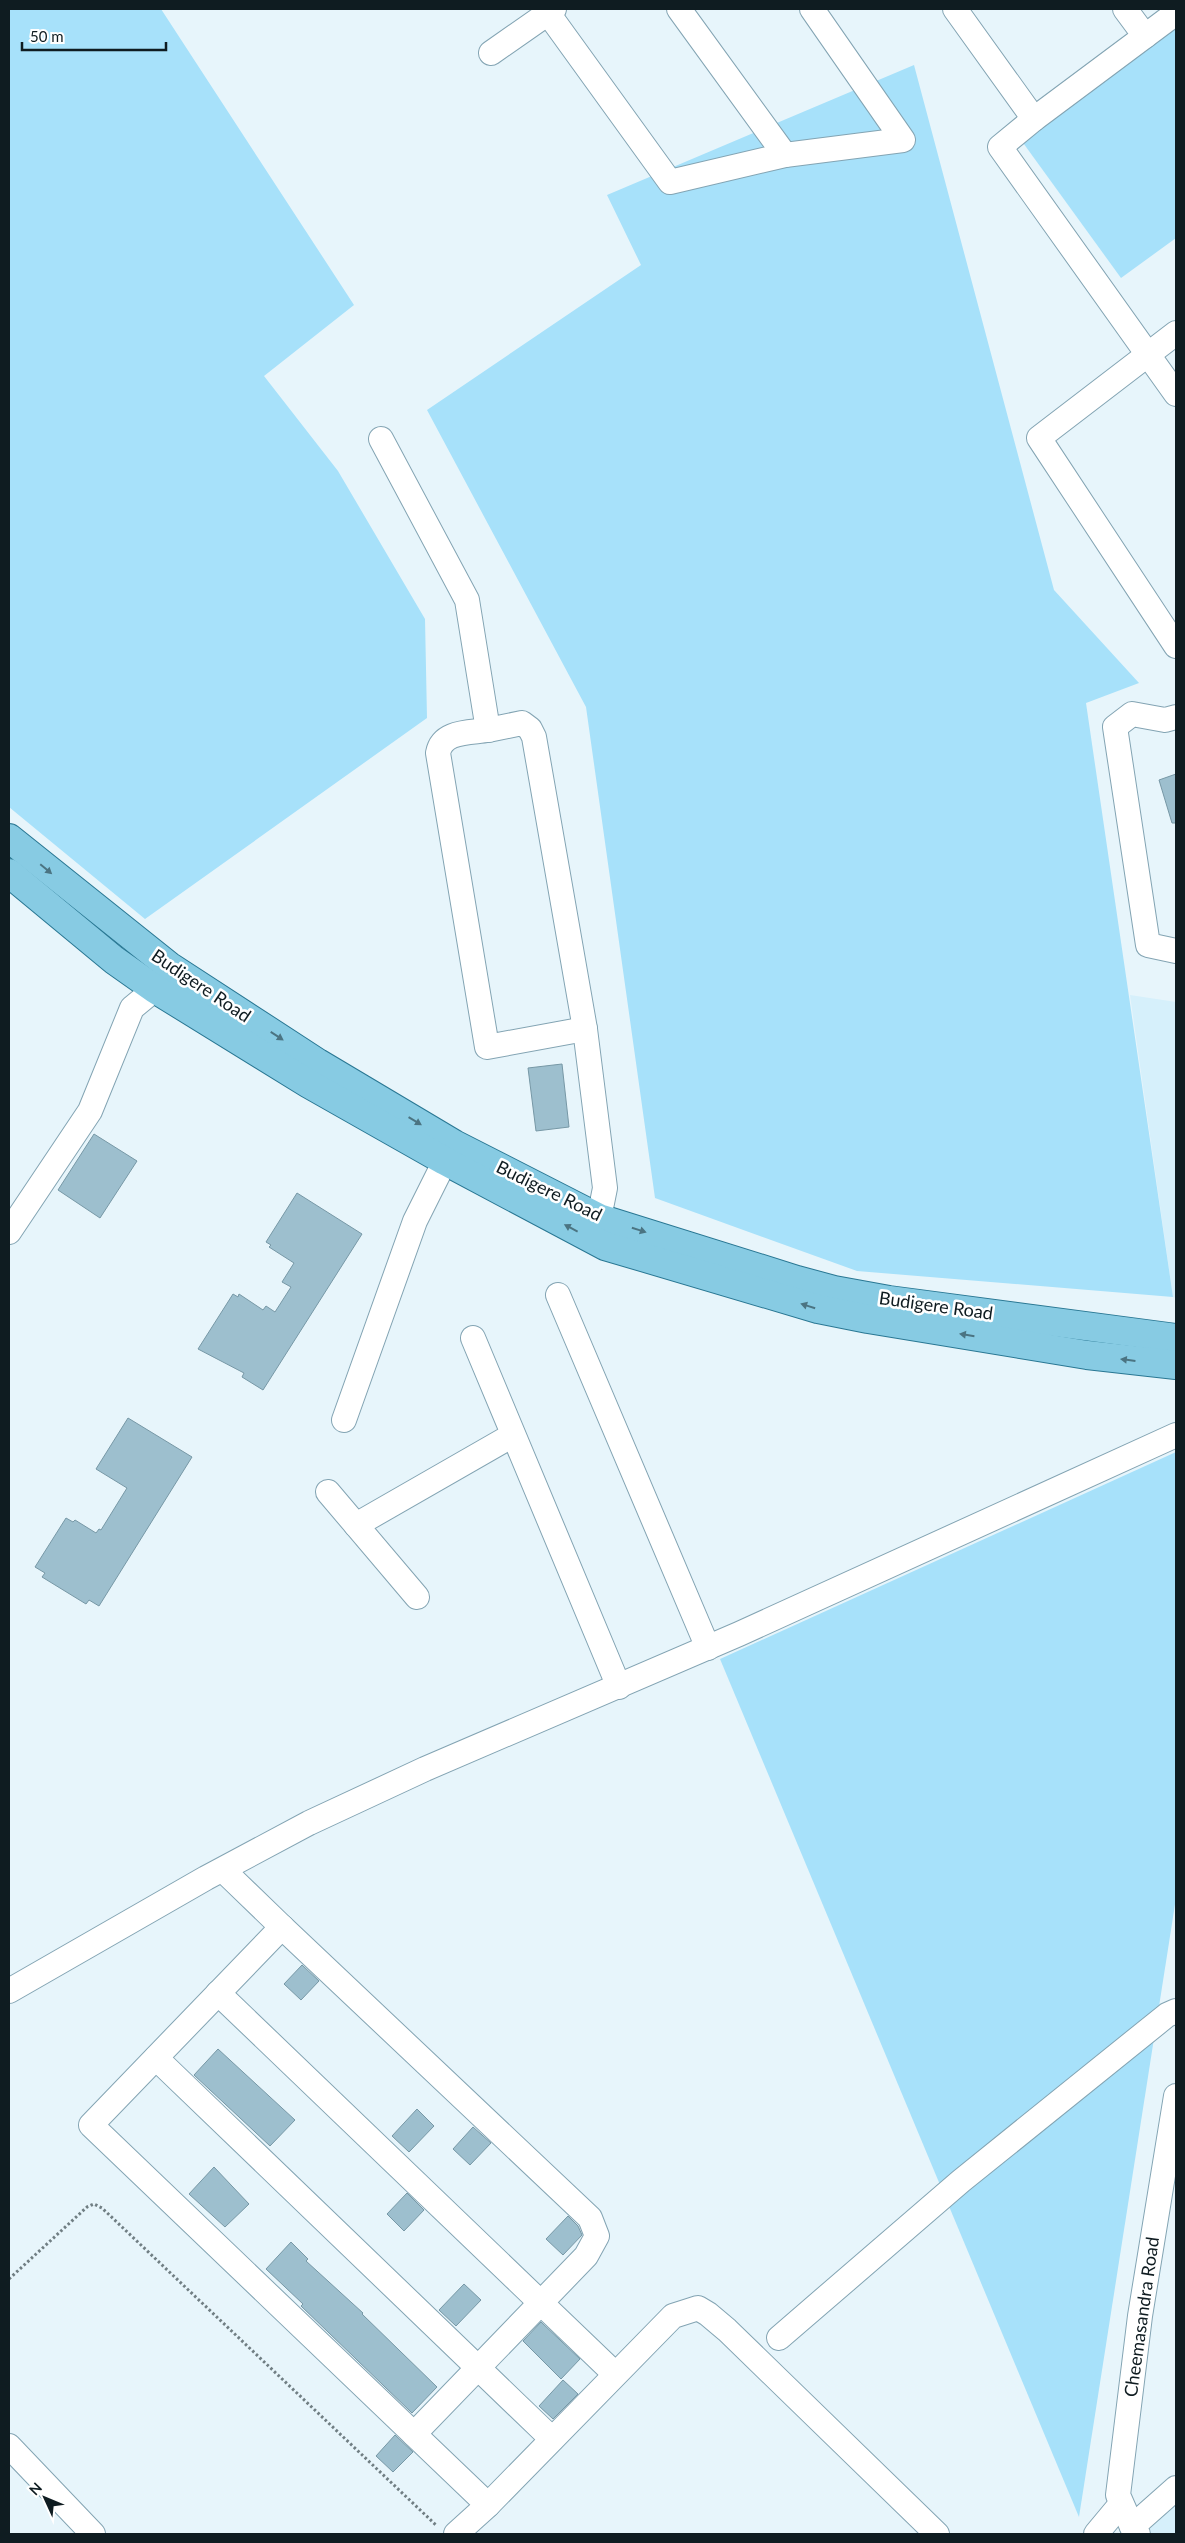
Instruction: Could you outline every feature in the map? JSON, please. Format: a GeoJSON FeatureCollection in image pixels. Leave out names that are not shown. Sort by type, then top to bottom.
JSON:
{"type":"FeatureCollection","features":[{"type":"Feature","properties":{"kind":"main road","name":"Budigere Road"},"geometry":{"type":"LineString","coordinates":[[9,838],[169,966],[318,1063],[454,1144],[599,1218],[834,1290],[899,1301],[1176,1338]]}},
{"type":"Feature","properties":{"kind":"main road","name":"Budigere Road"},"geometry":{"type":"LineString","coordinates":[[9,874],[114,960],[155,989],[309,1084],[445,1161],[605,1246],[818,1309],[1086,1355],[1176,1365]]}},
{"type":"Feature","properties":{"kind":"street"},"geometry":{"type":"LineString","coordinates":[[679,9],[785,155]]}},
{"type":"Feature","properties":{"kind":"street"},"geometry":{"type":"LineString","coordinates":[[491,53],[549,10],[670,182],[785,155],[903,140],[812,9]]}},
{"type":"Feature","properties":{"kind":"street"},"geometry":{"type":"LineString","coordinates":[[955,9],[1034,119]]}},
{"type":"Feature","properties":{"kind":"street"},"geometry":{"type":"LineString","coordinates":[[1125,9],[1145,36]]}},
{"type":"Feature","properties":{"kind":"street"},"geometry":{"type":"LineString","coordinates":[[1176,13],[1034,119],[1000,147],[1176,394]]}},
{"type":"Feature","properties":{"kind":"street"},"geometry":{"type":"LineString","coordinates":[[1176,333],[1040,438],[1176,646]]}},
{"type":"Feature","properties":{"kind":"street"},"geometry":{"type":"LineString","coordinates":[[381,438],[467,600],[488,730]]}},
{"type":"Feature","properties":{"kind":"street"},"geometry":{"type":"LineString","coordinates":[[1176,716],[1164,720],[1132,714],[1115,727],[1148,945],[1176,950]]}},
{"type":"Feature","properties":{"kind":"street"},"geometry":{"type":"LineString","coordinates":[[585,1029],[487,1047],[438,753],[440,743],[448,736],[522,724],[530,728],[534,737],[585,1029],[605,1188],[599,1218]]}},
{"type":"Feature","properties":{"kind":"street"},"geometry":{"type":"LineString","coordinates":[[9,1232],[90,1111],[132,1008],[155,989]]}},
{"type":"Feature","properties":{"kind":"street"},"geometry":{"type":"LineString","coordinates":[[344,1420],[416,1221],[445,1161]]}},
{"type":"Feature","properties":{"kind":"street"},"geometry":{"type":"LineString","coordinates":[[558,1296],[708,1648]]}},
{"type":"Feature","properties":{"kind":"street"},"geometry":{"type":"LineString","coordinates":[[473,1338],[618,1687]]}},
{"type":"Feature","properties":{"kind":"street"},"geometry":{"type":"LineString","coordinates":[[9,1992],[309,1823],[425,1769],[708,1648],[1176,1434]]}},
{"type":"Feature","properties":{"kind":"street"},"geometry":{"type":"LineString","coordinates":[[356,1525],[513,1435]]}},
{"type":"Feature","properties":{"kind":"street"},"geometry":{"type":"LineString","coordinates":[[328,1492],[417,1596]]}},
{"type":"Feature","properties":{"kind":"street"},"geometry":{"type":"LineString","coordinates":[[223,1870],[590,2218],[597,2236],[586,2256],[414,2434]]}},
{"type":"Feature","properties":{"kind":"street"},"geometry":{"type":"LineString","coordinates":[[282,1927],[91,2125],[488,2505]]}},
{"type":"Feature","properties":{"kind":"street"},"geometry":{"type":"LineString","coordinates":[[218,1993],[615,2374]]}},
{"type":"Feature","properties":{"kind":"street"},"geometry":{"type":"LineString","coordinates":[[778,2338],[961,2181],[1167,2016],[1176,2011]]}},
{"type":"Feature","properties":{"kind":"street"},"geometry":{"type":"LineString","coordinates":[[156,2058],[552,2439]]}},
{"type":"Feature","properties":{"kind":"street","name":"Cheemasandra Road"},"geometry":{"type":"LineString","coordinates":[[1135,2531],[1118,2495],[1140,2316],[1176,2096]]}},
{"type":"Feature","properties":{"kind":"street"},"geometry":{"type":"LineString","coordinates":[[448,2531],[488,2505],[673,2316],[698,2308],[727,2330],[937,2534]]}},
{"type":"Feature","properties":{"kind":"street"},"geometry":{"type":"LineString","coordinates":[[9,2446],[93,2534]]}},
{"type":"Feature","properties":{"kind":"street"},"geometry":{"type":"LineString","coordinates":[[1135,2531],[1176,2488]]}},
{"type":"Feature","properties":{"kind":"street"},"geometry":{"type":"LineString","coordinates":[[1096,2534],[1121,2504]]}},
{"type":"Feature","properties":{"kind":"path"},"geometry":{"type":"LineString","coordinates":[[9,2279],[87,2207],[94,2204],[102,2208],[448,2531]]}},
{"type":"Feature","properties":{"kind":"shaded area"},"geometry":{"type":"Polygon","coordinates":[[[9,9],[161,9],[354,305],[264,376],[338,471],[425,619],[427,718],[145,919],[9,807],[9,9]]]}},
{"type":"Feature","properties":{"kind":"shaded area"},"geometry":{"type":"Polygon","coordinates":[[[1176,28],[1176,238],[1121,278],[1021,140],[1176,28]]]}},
{"type":"Feature","properties":{"kind":"shaded area"},"geometry":{"type":"Polygon","coordinates":[[[914,65],[1054,590],[1139,683],[1086,703],[1173,1297],[857,1271],[655,1198],[586,707],[427,410],[641,265],[607,195],[914,65]]]}},
{"type":"Feature","properties":{"kind":"shaded area"},"geometry":{"type":"Polygon","coordinates":[[[1130,995],[1176,1002],[1176,1298],[1173,1297],[1130,995]]]}},
{"type":"Feature","properties":{"kind":"shaded area"},"geometry":{"type":"Polygon","coordinates":[[[1176,1452],[1176,1898],[1079,2517],[720,1659],[1176,1452]]]}},
{"type":"Feature","properties":{"kind":"shaded area"},"geometry":{"type":"Polygon","coordinates":[[[1176,2480],[1176,2534],[1150,2534],[1134,2517],[1176,2480]]]}},
{"type":"Feature","properties":{"kind":"building"},"geometry":{"type":"Polygon","coordinates":[[[1176,774],[1176,823],[1172,823],[1159,780],[1176,774]]]}},
{"type":"Feature","properties":{"kind":"building"},"geometry":{"type":"Polygon","coordinates":[[[562,1064],[569,1127],[536,1131],[528,1068],[562,1064]]]}},
{"type":"Feature","properties":{"kind":"building"},"geometry":{"type":"Polygon","coordinates":[[[94,1134],[137,1161],[100,1218],[58,1190],[94,1134]]]}},
{"type":"Feature","properties":{"kind":"building"},"geometry":{"type":"Polygon","coordinates":[[[297,1193],[362,1234],[263,1390],[242,1377],[244,1373],[198,1349],[233,1294],[238,1297],[239,1294],[263,1310],[266,1306],[275,1312],[291,1287],[282,1282],[294,1263],[269,1247],[271,1245],[266,1242],[297,1193]]]}},
{"type":"Feature","properties":{"kind":"building"},"geometry":{"type":"Polygon","coordinates":[[[128,1418],[192,1457],[99,1606],[89,1600],[86,1604],[42,1577],[45,1573],[35,1567],[66,1518],[73,1522],[75,1520],[96,1533],[99,1529],[101,1530],[127,1488],[96,1469],[128,1418]]]}},
{"type":"Feature","properties":{"kind":"building"},"geometry":{"type":"Polygon","coordinates":[[[302,1965],[319,1981],[301,2000],[284,1984],[302,1965]]]}},
{"type":"Feature","properties":{"kind":"building"},"geometry":{"type":"Polygon","coordinates":[[[218,2049],[295,2120],[270,2146],[194,2075],[218,2049]]]}},
{"type":"Feature","properties":{"kind":"building"},"geometry":{"type":"Polygon","coordinates":[[[417,2109],[434,2126],[409,2152],[392,2136],[417,2109]]]}},
{"type":"Feature","properties":{"kind":"building"},"geometry":{"type":"Polygon","coordinates":[[[473,2127],[491,2143],[470,2165],[453,2149],[473,2127]]]}},
{"type":"Feature","properties":{"kind":"building"},"geometry":{"type":"Polygon","coordinates":[[[214,2167],[249,2204],[225,2227],[189,2194],[214,2167]]]}},
{"type":"Feature","properties":{"kind":"building"},"geometry":{"type":"Polygon","coordinates":[[[407,2193],[424,2210],[404,2231],[387,2214],[407,2193]]]}},
{"type":"Feature","properties":{"kind":"building"},"geometry":{"type":"Polygon","coordinates":[[[568,2216],[578,2226],[582,2235],[563,2255],[546,2239],[568,2216]]]}},
{"type":"Feature","properties":{"kind":"building"},"geometry":{"type":"Polygon","coordinates":[[[291,2242],[308,2259],[306,2261],[363,2313],[437,2387],[412,2413],[301,2306],[303,2304],[266,2269],[291,2242]]]}},
{"type":"Feature","properties":{"kind":"building"},"geometry":{"type":"Polygon","coordinates":[[[464,2284],[481,2300],[456,2326],[439,2310],[464,2284]]]}},
{"type":"Feature","properties":{"kind":"building"},"geometry":{"type":"Polygon","coordinates":[[[541,2322],[580,2359],[561,2379],[523,2341],[541,2322]]]}},
{"type":"Feature","properties":{"kind":"building"},"geometry":{"type":"Polygon","coordinates":[[[563,2380],[578,2394],[553,2419],[539,2406],[563,2380]]]}},
{"type":"Feature","properties":{"kind":"building"},"geometry":{"type":"Polygon","coordinates":[[[395,2435],[413,2452],[393,2472],[376,2456],[395,2435]]]}}]}
